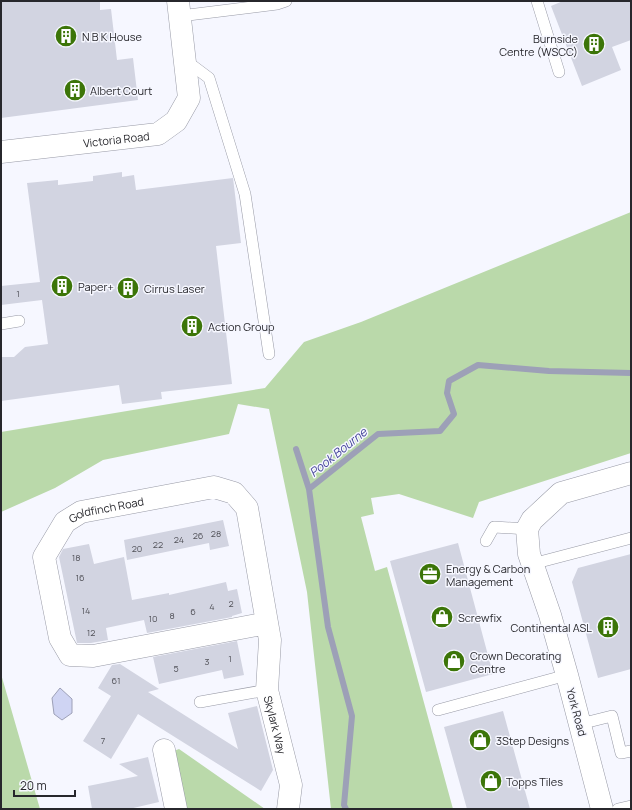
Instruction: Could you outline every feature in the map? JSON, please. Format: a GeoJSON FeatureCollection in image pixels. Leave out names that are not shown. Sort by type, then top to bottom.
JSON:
{"type":"FeatureCollection","features":[{"type":"Feature","properties":{"kind":"street","name":"Victoria Road"},"geometry":{"type":"LineString","coordinates":[[1,152],[158,134],[176,121],[189,98],[179,9]]}},
{"type":"Feature","properties":{"kind":"street"},"geometry":{"type":"LineString","coordinates":[[527,528],[532,520],[561,493],[631,473]]}},
{"type":"Feature","properties":{"kind":"street","name":"Goldfinch Road"},"geometry":{"type":"LineString","coordinates":[[214,487],[234,493],[247,508],[269,632],[93,656],[70,655],[60,638],[44,557],[65,522],[81,512],[214,487]]}},
{"type":"Feature","properties":{"kind":"street","name":"York Road"},"geometry":{"type":"LineString","coordinates":[[527,528],[529,554],[550,615],[567,674],[602,809]]}},
{"type":"Feature","properties":{"kind":"street","name":"Skylark Way"},"geometry":{"type":"LineString","coordinates":[[269,632],[267,690],[290,785],[288,809]]}},
{"type":"Feature","properties":{"kind":"street"},"geometry":{"type":"LineString","coordinates":[[164,750],[176,809]]}},
{"type":"Feature","properties":{"kind":"lane"},"geometry":{"type":"LineString","coordinates":[[179,9],[277,4],[286,1]]}},
{"type":"Feature","properties":{"kind":"lane"},"geometry":{"type":"LineString","coordinates":[[537,1],[559,72]]}},
{"type":"Feature","properties":{"kind":"lane"},"geometry":{"type":"LineString","coordinates":[[185,60],[209,78],[245,194],[269,354]]}},
{"type":"Feature","properties":{"kind":"lane"},"geometry":{"type":"LineString","coordinates":[[1,324],[19,321]]}},
{"type":"Feature","properties":{"kind":"lane"},"geometry":{"type":"LineString","coordinates":[[486,541],[494,527],[527,528]]}},
{"type":"Feature","properties":{"kind":"lane"},"geometry":{"type":"LineString","coordinates":[[532,564],[631,538]]}},
{"type":"Feature","properties":{"kind":"lane"},"geometry":{"type":"LineString","coordinates":[[438,710],[567,674]]}},
{"type":"Feature","properties":{"kind":"lane"},"geometry":{"type":"LineString","coordinates":[[200,702],[267,690]]}},
{"type":"Feature","properties":{"kind":"lane"},"geometry":{"type":"LineString","coordinates":[[580,724],[612,716],[621,753],[631,750]]}},
{"type":"Feature","properties":{"kind":"lane"},"geometry":{"type":"LineString","coordinates":[[618,809],[631,806]]}},
{"type":"Feature","properties":{"kind":"green space"},"geometry":{"type":"Polygon","coordinates":[[[631,212],[631,453],[479,502],[473,518],[399,494],[371,498],[374,514],[361,517],[375,571],[387,567],[453,809],[331,809],[307,592],[269,409],[238,404],[229,434],[103,460],[55,488],[1,512],[1,432],[265,388],[304,342],[361,322],[631,212]]]}},
{"type":"Feature","properties":{"kind":"green space"},"geometry":{"type":"Polygon","coordinates":[[[1,674],[40,809],[1,809],[1,674]]]}},
{"type":"Feature","properties":{"kind":"green space"},"geometry":{"type":"Polygon","coordinates":[[[179,749],[265,809],[180,809],[171,752],[179,749]]]}},
{"type":"Feature","properties":{"kind":"water"},"geometry":{"type":"Polygon","coordinates":[[[60,688],[72,699],[72,713],[62,720],[54,714],[52,698],[60,688]]]}},
{"type":"Feature","properties":{"kind":"building"},"geometry":{"type":"Polygon","coordinates":[[[1,1],[100,1],[100,10],[111,9],[117,60],[133,58],[138,100],[1,118],[1,1]]]}},
{"type":"Feature","properties":{"kind":"building","name":"Burnside Centre (WSCC)"},"geometry":{"type":"Polygon","coordinates":[[[563,1],[631,1],[631,40],[612,47],[621,70],[582,86],[551,6],[563,1]]]}},
{"type":"Feature","properties":{"kind":"building"},"geometry":{"type":"Polygon","coordinates":[[[122,172],[122,177],[134,175],[136,190],[233,178],[241,243],[216,246],[232,384],[161,392],[162,399],[122,404],[119,385],[1,401],[1,357],[14,357],[25,347],[48,344],[42,300],[1,305],[1,286],[40,282],[27,183],[58,180],[58,185],[93,181],[93,176],[122,172]]]}},
{"type":"Feature","properties":{"kind":"building"},"geometry":{"type":"Polygon","coordinates":[[[223,520],[229,546],[210,550],[209,543],[127,560],[124,540],[223,520]]]}},
{"type":"Feature","properties":{"kind":"building"},"geometry":{"type":"Polygon","coordinates":[[[458,543],[493,674],[426,692],[390,561],[458,543]]]}},
{"type":"Feature","properties":{"kind":"building"},"geometry":{"type":"Polygon","coordinates":[[[89,544],[94,564],[124,557],[132,600],[169,593],[169,595],[226,582],[228,591],[237,589],[242,613],[232,617],[147,633],[144,620],[106,628],[108,640],[91,643],[77,643],[59,557],[63,549],[89,544]]]}},
{"type":"Feature","properties":{"kind":"building","name":"Continental ASL"},"geometry":{"type":"Polygon","coordinates":[[[631,554],[631,669],[598,678],[572,582],[578,568],[631,554]]]}},
{"type":"Feature","properties":{"kind":"building"},"geometry":{"type":"Polygon","coordinates":[[[237,641],[244,675],[224,679],[222,670],[159,684],[153,657],[237,641]]]}},
{"type":"Feature","properties":{"kind":"building"},"geometry":{"type":"Polygon","coordinates":[[[120,664],[159,689],[148,692],[238,749],[228,713],[257,706],[273,770],[261,791],[138,714],[111,759],[83,741],[111,696],[98,688],[112,665],[120,664]]]}},
{"type":"Feature","properties":{"kind":"building"},"geometry":{"type":"Polygon","coordinates":[[[503,711],[530,809],[467,809],[444,727],[503,711]]]}},
{"type":"Feature","properties":{"kind":"building"},"geometry":{"type":"Polygon","coordinates":[[[148,757],[159,802],[129,809],[92,809],[88,786],[138,776],[119,764],[148,757]]]}},
{"type":"Feature","properties":{"kind":"waterway","name":"Pook Bourne"},"geometry":{"type":"LineString","coordinates":[[346,809],[344,805],[352,716],[328,627],[309,489],[378,434],[440,431],[454,414],[447,393],[449,381],[478,365],[549,371],[631,373]]}},
{"type":"Feature","properties":{"kind":"waterway"},"geometry":{"type":"LineString","coordinates":[[296,449],[309,489]]}},
{"type":"Feature","properties":{"kind":"place","name":"N B K House"},"geometry":{"type":"Point","coordinates":[66,36]}},
{"type":"Feature","properties":{"kind":"place","name":"Burnside Centre (WSCC)"},"geometry":{"type":"Point","coordinates":[594,44]}},
{"type":"Feature","properties":{"kind":"place","name":"Albert Court"},"geometry":{"type":"Point","coordinates":[75,90]}},
{"type":"Feature","properties":{"kind":"place","name":"Paper+"},"geometry":{"type":"Point","coordinates":[62,286]}},
{"type":"Feature","properties":{"kind":"place","name":"Cirrus Laser"},"geometry":{"type":"Point","coordinates":[128,288]}},
{"type":"Feature","properties":{"kind":"place","name":"Action Group"},"geometry":{"type":"Point","coordinates":[192,326]}},
{"type":"Feature","properties":{"kind":"place","name":"Energy & Carbon Management"},"geometry":{"type":"Point","coordinates":[430,574]}},
{"type":"Feature","properties":{"kind":"place","name":"Screwfix"},"geometry":{"type":"Point","coordinates":[442,617]}},
{"type":"Feature","properties":{"kind":"place","name":"Continental ASL"},"geometry":{"type":"Point","coordinates":[608,627]}},
{"type":"Feature","properties":{"kind":"place","name":"Crown Decorating Centre"},"geometry":{"type":"Point","coordinates":[454,661]}},
{"type":"Feature","properties":{"kind":"place","name":"3Step Designs"},"geometry":{"type":"Point","coordinates":[480,740]}},
{"type":"Feature","properties":{"kind":"place","name":"Topps Tiles"},"geometry":{"type":"Point","coordinates":[491,781]}}]}
